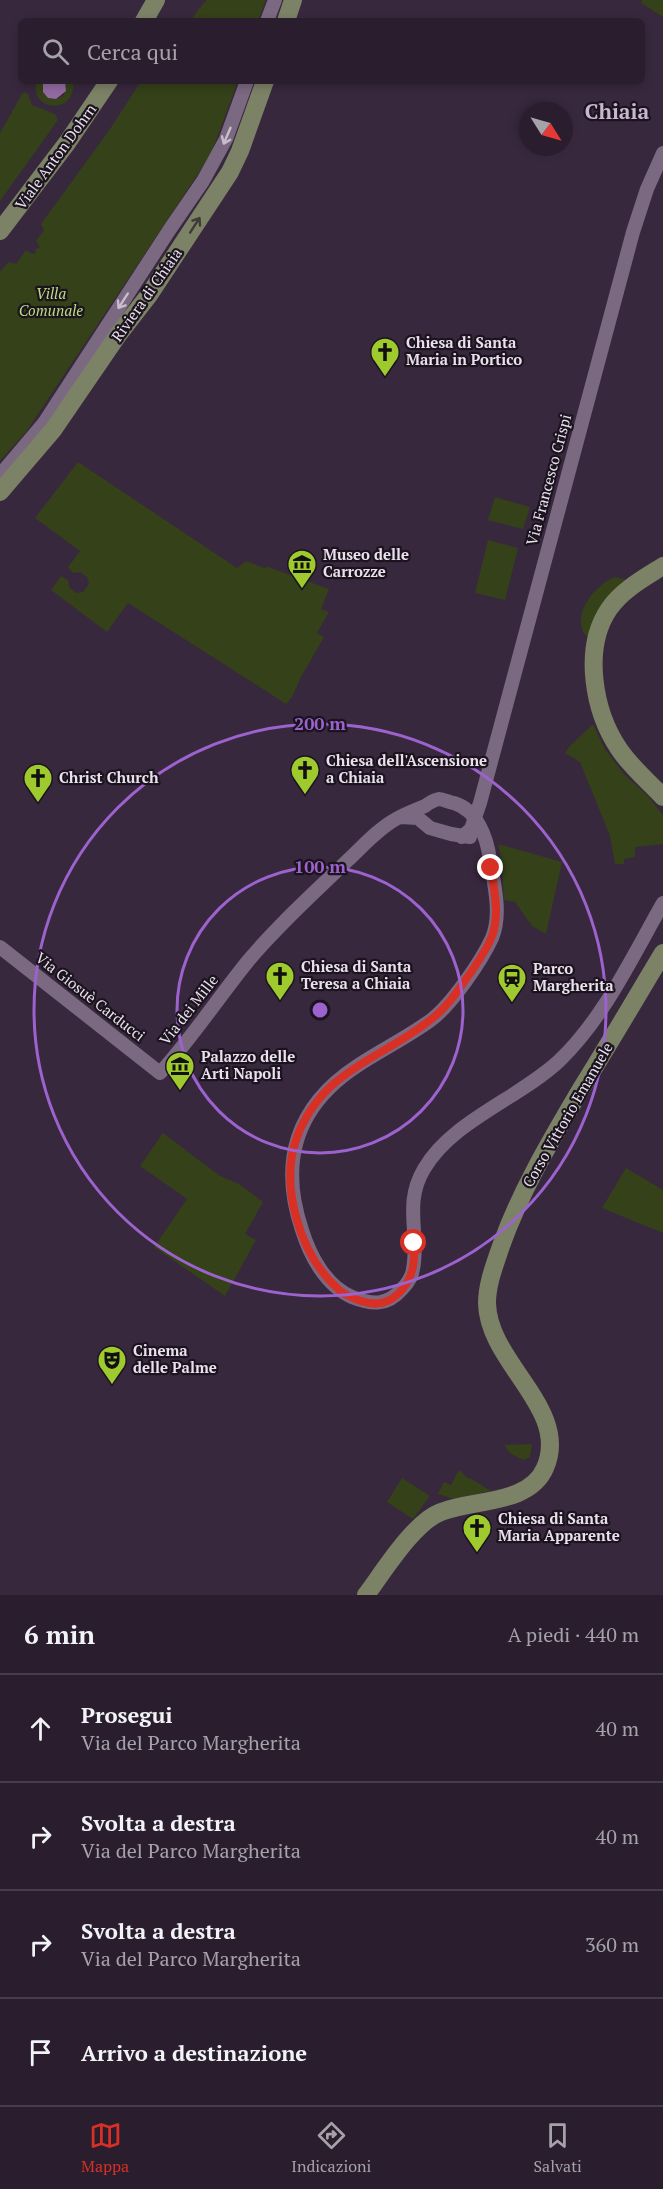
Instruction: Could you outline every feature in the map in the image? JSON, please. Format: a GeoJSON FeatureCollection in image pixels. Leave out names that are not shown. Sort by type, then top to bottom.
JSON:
{"type":"FeatureCollection","features":[{"type":"Feature","properties":{"kind":"main road"},"geometry":{"type":"LineString","coordinates":[[146,18],[156,0]]}},
{"type":"Feature","properties":{"kind":"main road"},"geometry":{"type":"LineString","coordinates":[[287,18],[293,0]]}},
{"type":"Feature","properties":{"kind":"main road","name":"Viale Anton Dohrn"},"geometry":{"type":"LineString","coordinates":[[0,231],[67,143],[107,84]]}},
{"type":"Feature","properties":{"kind":"main road","name":"Riviera di Chiaia"},"geometry":{"type":"LineString","coordinates":[[0,492],[53,430],[118,335],[149,295],[203,212],[237,159],[264,84]]}},
{"type":"Feature","properties":{"kind":"main road"},"geometry":{"type":"LineString","coordinates":[[663,566],[626,591],[609,609],[599,632],[594,664],[597,698],[612,738],[628,761],[663,796]]}},
{"type":"Feature","properties":{"kind":"main road","name":"Corso Vittorio Emanuele"},"geometry":{"type":"LineString","coordinates":[[366,1595],[417,1528],[431,1516],[452,1508],[522,1492],[532,1486],[545,1469],[549,1441],[544,1419],[537,1402],[507,1360],[494,1337],[488,1316],[488,1290],[507,1228],[539,1160],[663,953]]}},
{"type":"Feature","properties":{"kind":"street"},"geometry":{"type":"LineString","coordinates":[[268,18],[275,0]]}},
{"type":"Feature","properties":{"kind":"street"},"geometry":{"type":"LineString","coordinates":[[0,474],[44,423],[203,181],[226,139],[246,84]]}},
{"type":"Feature","properties":{"kind":"street","name":"Via Francesco Crispi"},"geometry":{"type":"LineString","coordinates":[[474,817],[480,803],[633,232],[645,194],[663,153]]}},
{"type":"Feature","properties":{"kind":"street"},"geometry":{"type":"LineString","coordinates":[[426,824],[426,813],[432,802],[439,799],[470,811],[480,827],[488,850],[494,892],[495,922],[491,939],[449,1003],[432,1019],[357,1065],[332,1085],[308,1115],[295,1142],[291,1171],[291,1188],[298,1218],[315,1261],[337,1288],[365,1302],[379,1304],[391,1299],[411,1276],[414,1258],[412,1218],[414,1192],[420,1175],[431,1157],[448,1138],[532,1083],[573,1046],[614,988],[663,903]]}},
{"type":"Feature","properties":{"kind":"street","name":"Via dei Mille"},"geometry":{"type":"LineString","coordinates":[[160,1073],[243,967],[297,909],[368,842],[396,819],[432,802]]}},
{"type":"Feature","properties":{"kind":"street"},"geometry":{"type":"LineString","coordinates":[[396,819],[411,817],[421,820],[430,828],[462,837],[475,838],[488,850]]}},
{"type":"Feature","properties":{"kind":"street"},"geometry":{"type":"LineString","coordinates":[[462,837],[471,829],[474,817]]}},
{"type":"Feature","properties":{"kind":"street","name":"Via Giosuè Carducci"},"geometry":{"type":"LineString","coordinates":[[0,947],[160,1073]]}},
{"type":"Feature","properties":{"kind":"green space"},"geometry":{"type":"Polygon","coordinates":[[[207,0],[266,0],[259,18],[193,18],[207,0]]]}},
{"type":"Feature","properties":{"kind":"green space"},"geometry":{"type":"Polygon","coordinates":[[[642,0],[663,0],[663,17],[641,3],[642,0]]]}},
{"type":"Feature","properties":{"kind":"green space"},"geometry":{"type":"Polygon","coordinates":[[[36,84],[43,84],[45,95],[56,99],[64,95],[65,84],[73,84],[68,100],[54,106],[46,104],[36,92],[36,84]]]}},
{"type":"Feature","properties":{"kind":"green space","name":"Villa Comunale"},"geometry":{"type":"Polygon","coordinates":[[[139,84],[237,84],[213,149],[198,174],[26,432],[0,461],[0,271],[9,262],[16,264],[26,250],[32,254],[36,253],[35,250],[40,247],[36,241],[44,230],[41,224],[110,129],[139,84]]]}},
{"type":"Feature","properties":{"kind":"green space"},"geometry":{"type":"Polygon","coordinates":[[[25,92],[32,105],[55,114],[58,120],[0,201],[0,133],[25,92]]]}},
{"type":"Feature","properties":{"kind":"green space"},"geometry":{"type":"Polygon","coordinates":[[[78,462],[237,568],[246,561],[329,589],[321,609],[329,612],[317,633],[324,637],[286,704],[128,603],[107,632],[51,590],[61,576],[68,580],[69,587],[76,593],[83,592],[89,584],[87,577],[80,572],[73,573],[68,567],[80,551],[35,518],[78,462]]]}},
{"type":"Feature","properties":{"kind":"green space"},"geometry":{"type":"Polygon","coordinates":[[[495,497],[530,507],[523,529],[488,520],[495,497]]]}},
{"type":"Feature","properties":{"kind":"green space"},"geometry":{"type":"Polygon","coordinates":[[[488,540],[518,548],[505,600],[475,593],[488,540]]]}},
{"type":"Feature","properties":{"kind":"green space"},"geometry":{"type":"Polygon","coordinates":[[[615,577],[627,580],[597,613],[589,639],[583,631],[582,613],[599,587],[615,577]]]}},
{"type":"Feature","properties":{"kind":"green space"},"geometry":{"type":"Polygon","coordinates":[[[593,724],[605,749],[623,773],[648,796],[663,815],[663,844],[635,847],[635,857],[624,859],[624,864],[615,864],[610,836],[580,762],[565,753],[593,724]]]}},
{"type":"Feature","properties":{"kind":"green space"},"geometry":{"type":"Polygon","coordinates":[[[498,844],[562,862],[546,934],[532,926],[515,902],[504,900],[498,844]]]}},
{"type":"Feature","properties":{"kind":"green space"},"geometry":{"type":"Polygon","coordinates":[[[163,1133],[220,1176],[239,1184],[263,1202],[245,1234],[256,1240],[225,1296],[154,1247],[187,1199],[140,1166],[163,1133]]]}},
{"type":"Feature","properties":{"kind":"green space"},"geometry":{"type":"Polygon","coordinates":[[[626,1168],[663,1190],[663,1233],[602,1208],[626,1168]]]}},
{"type":"Feature","properties":{"kind":"green space"},"geometry":{"type":"Polygon","coordinates":[[[532,1444],[530,1457],[523,1460],[510,1453],[504,1445],[532,1444]]]}},
{"type":"Feature","properties":{"kind":"green space"},"geometry":{"type":"Polygon","coordinates":[[[459,1470],[469,1479],[491,1491],[454,1499],[438,1494],[444,1482],[451,1485],[459,1470]]]}},
{"type":"Feature","properties":{"kind":"green space"},"geometry":{"type":"Polygon","coordinates":[[[402,1478],[430,1496],[413,1519],[387,1502],[402,1478]]]}},
{"type":"Feature","properties":{"kind":"shaded area"},"geometry":{"type":"Polygon","coordinates":[[[43,84],[65,84],[66,91],[56,99],[48,98],[43,92],[43,84]]]}},
{"type":"Feature","properties":{"kind":"place","name":"Chiesa di Santa Maria in Portico"},"geometry":{"type":"Point","coordinates":[385,378]}},
{"type":"Feature","properties":{"kind":"place","name":"Museo delle Carrozze"},"geometry":{"type":"Point","coordinates":[302,590]}},
{"type":"Feature","properties":{"kind":"place","name":"Chiesa dell'Ascensione a Chiaia"},"geometry":{"type":"Point","coordinates":[305,796]}},
{"type":"Feature","properties":{"kind":"place","name":"Christ Church"},"geometry":{"type":"Point","coordinates":[38,804]}},
{"type":"Feature","properties":{"kind":"place","name":"Chiesa di Santa Teresa a Chiaia"},"geometry":{"type":"Point","coordinates":[280,1002]}},
{"type":"Feature","properties":{"kind":"place","name":"Parco Margherita"},"geometry":{"type":"Point","coordinates":[512,1004]}},
{"type":"Feature","properties":{"kind":"place","name":"Palazzo delle Arti Napoli"},"geometry":{"type":"Point","coordinates":[180,1092]}},
{"type":"Feature","properties":{"kind":"place","name":"Cinema delle Palme"},"geometry":{"type":"Point","coordinates":[112,1386]}},
{"type":"Feature","properties":{"kind":"place","name":"Chiesa di Santa Maria Apparente"},"geometry":{"type":"Point","coordinates":[477,1554]}},
{"type":"Feature","properties":{"kind":"district","name":"Chiaia"},"geometry":{"type":"Point","coordinates":[617,112]}},
{"type":"Feature","properties":{"kind":"route"},"geometry":{"type":"LineString","coordinates":[[414,1243],[412,1274],[407,1284],[393,1298],[382,1303],[370,1303],[339,1290],[313,1258],[305,1242],[291,1182],[294,1149],[308,1115],[332,1085],[357,1065],[427,1023],[454,996],[483,953],[493,933],[496,912],[491,868]]}}]}
